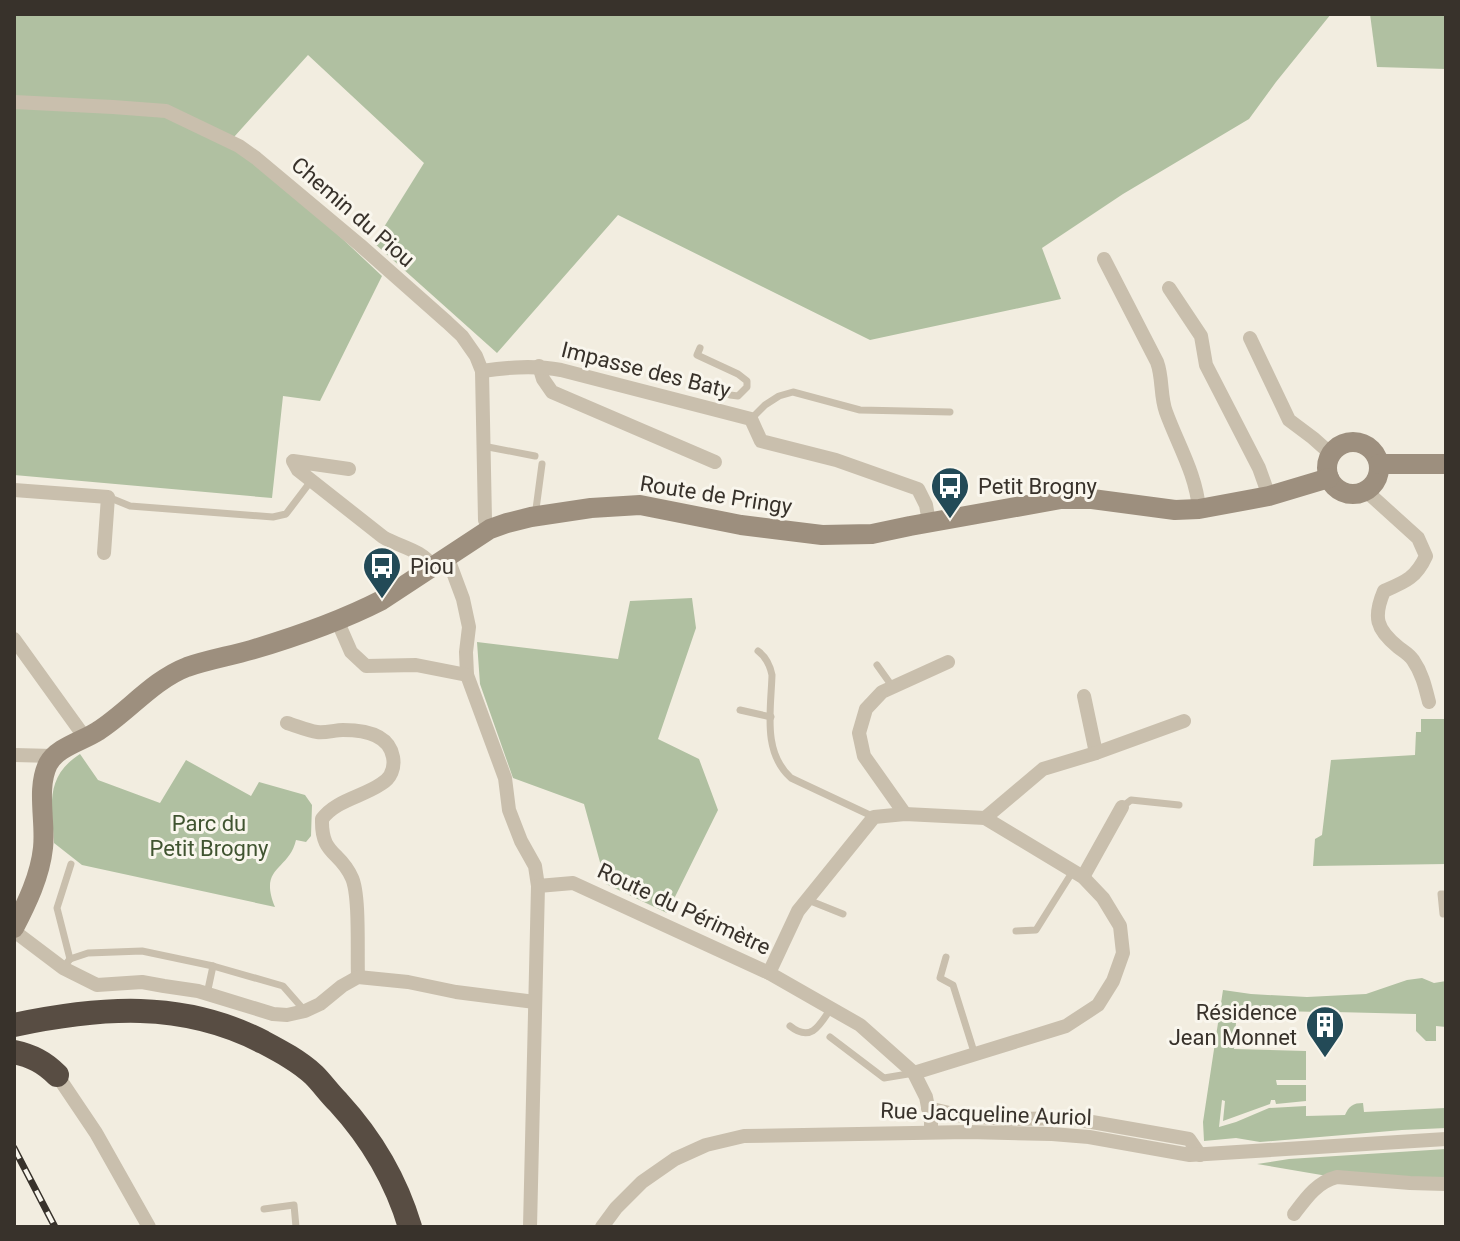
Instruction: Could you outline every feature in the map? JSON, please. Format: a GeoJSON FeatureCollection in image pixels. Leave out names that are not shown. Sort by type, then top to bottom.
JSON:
{"type":"FeatureCollection","features":[{"type":"Feature","properties":{"kind":"highway"},"geometry":{"type":"LineString","coordinates":[[14,1025],[118,1009],[170,1012],[226,1026],[254,1037],[278,1050],[344,1097],[376,1134],[415,1197],[426,1227]]}},
{"type":"Feature","properties":{"kind":"highway"},"geometry":{"type":"LineString","coordinates":[[14,1038],[79,1027],[145,1024],[200,1033],[270,1062],[319,1098],[340,1119],[373,1165],[400,1227]]}},
{"type":"Feature","properties":{"kind":"highway"},"geometry":{"type":"LineString","coordinates":[[14,1052],[39,1060],[57,1075]]}},
{"type":"Feature","properties":{"kind":"highway"},"geometry":{"type":"LineString","coordinates":[[314,1075],[352,1117],[381,1159],[410,1227]]}},
{"type":"Feature","properties":{"kind":"street","name":"Chemin du Piou"},"geometry":{"type":"LineString","coordinates":[[14,102],[166,111],[239,146],[349,235],[447,322],[462,336],[482,371],[485,520],[490,529]]}},
{"type":"Feature","properties":{"kind":"street"},"geometry":{"type":"LineString","coordinates":[[1104,259],[1157,362],[1166,411],[1187,461],[1199,509]]}},
{"type":"Feature","properties":{"kind":"street"},"geometry":{"type":"LineString","coordinates":[[1169,288],[1201,336],[1206,365],[1259,468],[1269,496]]}},
{"type":"Feature","properties":{"kind":"street"},"geometry":{"type":"LineString","coordinates":[[1250,338],[1289,420],[1331,454]]}},
{"type":"Feature","properties":{"kind":"street","name":"Impasse des Baty"},"geometry":{"type":"LineString","coordinates":[[482,371],[539,366],[751,419]]}},
{"type":"Feature","properties":{"kind":"street"},"geometry":{"type":"LineString","coordinates":[[539,366],[552,392],[715,462]]}},
{"type":"Feature","properties":{"kind":"street"},"geometry":{"type":"LineString","coordinates":[[751,419],[761,441],[836,460],[918,489],[926,505],[929,522]]}},
{"type":"Feature","properties":{"kind":"street"},"geometry":{"type":"LineString","coordinates":[[1359,442],[1373,450],[1379,464],[1377,479],[1366,491],[1358,494],[1349,494],[1334,485],[1327,470],[1331,454],[1343,444],[1359,442]]}},
{"type":"Feature","properties":{"kind":"street"},"geometry":{"type":"LineString","coordinates":[[349,469],[293,461],[311,481],[383,537],[440,561],[463,599],[469,627],[467,675],[505,778],[509,810],[535,866],[538,886],[530,1227]]}},
{"type":"Feature","properties":{"kind":"street"},"geometry":{"type":"LineString","coordinates":[[1379,464],[1446,464]]}},
{"type":"Feature","properties":{"kind":"street","name":"Route de Pringy"},"geometry":{"type":"LineString","coordinates":[[14,755],[54,756],[107,725],[159,683],[185,668],[252,650],[337,620],[382,600],[490,529],[540,516],[640,505],[741,525],[822,535],[872,534],[1061,499],[1092,499],[1175,510],[1199,509],[1269,496],[1329,478]]}},
{"type":"Feature","properties":{"kind":"street"},"geometry":{"type":"LineString","coordinates":[[14,490],[108,497],[104,553]]}},
{"type":"Feature","properties":{"kind":"street"},"geometry":{"type":"LineString","coordinates":[[1366,491],[1418,538],[1426,556],[1419,571],[1384,591],[1378,605],[1377,622],[1386,637],[1411,656],[1422,675],[1429,702]]}},
{"type":"Feature","properties":{"kind":"street"},"geometry":{"type":"LineString","coordinates":[[337,620],[351,652],[366,666],[416,665],[467,675]]}},
{"type":"Feature","properties":{"kind":"street"},"geometry":{"type":"LineString","coordinates":[[14,639],[86,739]]}},
{"type":"Feature","properties":{"kind":"street"},"geometry":{"type":"LineString","coordinates":[[905,814],[864,756],[859,733],[866,709],[882,692],[948,662]]}},
{"type":"Feature","properties":{"kind":"street"},"geometry":{"type":"LineString","coordinates":[[1084,696],[1096,753]]}},
{"type":"Feature","properties":{"kind":"street"},"geometry":{"type":"LineString","coordinates":[[985,818],[1043,769],[1184,721]]}},
{"type":"Feature","properties":{"kind":"street"},"geometry":{"type":"LineString","coordinates":[[287,723],[317,732],[345,730],[378,735],[391,749],[394,761],[392,772],[380,785],[333,808],[322,819],[321,835],[326,846],[353,878],[358,977]]}},
{"type":"Feature","properties":{"kind":"street"},"geometry":{"type":"LineString","coordinates":[[54,756],[43,779],[43,846],[39,871],[14,929],[97,985],[142,982],[207,994],[273,1014],[287,1015],[320,1004],[358,977],[535,1002]]}},
{"type":"Feature","properties":{"kind":"street"},"geometry":{"type":"LineString","coordinates":[[1078,874],[1122,807]]}},
{"type":"Feature","properties":{"kind":"street"},"geometry":{"type":"LineString","coordinates":[[769,973],[806,899],[874,817],[905,814],[985,818],[1078,874],[1103,898],[1120,926],[1123,953],[1113,981],[1098,1005],[1066,1026],[914,1073]]}},
{"type":"Feature","properties":{"kind":"street","name":"Route du Périmètre"},"geometry":{"type":"LineString","coordinates":[[538,886],[573,883],[769,973],[860,1025],[914,1073],[926,1097],[931,1132]]}},
{"type":"Feature","properties":{"kind":"street"},"geometry":{"type":"LineString","coordinates":[[57,1075],[96,1133],[149,1227]]}},
{"type":"Feature","properties":{"kind":"street"},"geometry":{"type":"LineString","coordinates":[[928,1108],[962,1116],[1069,1118],[1113,1125],[1189,1139],[1200,1155]]}},
{"type":"Feature","properties":{"kind":"street","name":"Rue Jacqueline Auriol"},"geometry":{"type":"LineString","coordinates":[[602,1227],[627,1195],[675,1159],[715,1143],[753,1136],[931,1132],[1069,1135],[1200,1155],[1446,1139]]}},
{"type":"Feature","properties":{"kind":"street"},"geometry":{"type":"LineString","coordinates":[[1294,1214],[1314,1189],[1337,1177],[1446,1184]]}},
{"type":"Feature","properties":{"kind":"lane"},"geometry":{"type":"LineString","coordinates":[[692,384],[738,396],[747,387],[747,381],[738,374],[697,355],[700,348]]}},
{"type":"Feature","properties":{"kind":"lane"},"geometry":{"type":"LineString","coordinates":[[751,419],[765,405],[793,392],[860,410],[950,412]]}},
{"type":"Feature","properties":{"kind":"lane"},"geometry":{"type":"LineString","coordinates":[[483,446],[535,456]]}},
{"type":"Feature","properties":{"kind":"lane"},"geometry":{"type":"LineString","coordinates":[[540,516],[536,509],[542,464]]}},
{"type":"Feature","properties":{"kind":"lane"},"geometry":{"type":"LineString","coordinates":[[108,497],[130,506],[273,517],[286,514],[311,481]]}},
{"type":"Feature","properties":{"kind":"lane"},"geometry":{"type":"LineString","coordinates":[[758,651],[770,666],[772,675],[771,738],[773,751],[784,771],[791,778],[874,817]]}},
{"type":"Feature","properties":{"kind":"lane"},"geometry":{"type":"LineString","coordinates":[[877,665],[893,688]]}},
{"type":"Feature","properties":{"kind":"lane"},"geometry":{"type":"LineString","coordinates":[[740,710],[771,717]]}},
{"type":"Feature","properties":{"kind":"lane"},"geometry":{"type":"LineString","coordinates":[[1122,807],[1131,800],[1179,805]]}},
{"type":"Feature","properties":{"kind":"lane"},"geometry":{"type":"LineString","coordinates":[[71,864],[57,908],[66,964],[88,953],[142,951],[213,966],[283,986],[305,1011]]}},
{"type":"Feature","properties":{"kind":"lane"},"geometry":{"type":"LineString","coordinates":[[1016,931],[1036,930],[1078,874]]}},
{"type":"Feature","properties":{"kind":"lane"},"geometry":{"type":"LineString","coordinates":[[1443,914],[1441,894],[1446,894]]}},
{"type":"Feature","properties":{"kind":"lane"},"geometry":{"type":"LineString","coordinates":[[806,899],[843,914]]}},
{"type":"Feature","properties":{"kind":"lane"},"geometry":{"type":"LineString","coordinates":[[946,957],[940,978],[953,985],[975,1055]]}},
{"type":"Feature","properties":{"kind":"lane"},"geometry":{"type":"LineString","coordinates":[[207,994],[213,966]]}},
{"type":"Feature","properties":{"kind":"lane"},"geometry":{"type":"LineString","coordinates":[[790,1026],[799,1033],[807,1034],[814,1030],[831,1008]]}},
{"type":"Feature","properties":{"kind":"lane"},"geometry":{"type":"LineString","coordinates":[[830,1037],[884,1078],[914,1073]]}},
{"type":"Feature","properties":{"kind":"lane"},"geometry":{"type":"LineString","coordinates":[[264,1209],[294,1205],[296,1227]]}},
{"type":"Feature","properties":{"kind":"green space"},"geometry":{"type":"Polygon","coordinates":[[[14,14],[1331,14],[1249,119],[1123,194],[1042,248],[1061,299],[870,340],[618,215],[497,353],[374,243],[424,163],[308,55],[234,137],[382,276],[320,401],[283,396],[272,498],[14,475],[14,14]]]}},
{"type":"Feature","properties":{"kind":"green space"},"geometry":{"type":"Polygon","coordinates":[[[1370,14],[1446,14],[1446,69],[1377,67],[1370,14]]]}},
{"type":"Feature","properties":{"kind":"green space"},"geometry":{"type":"Polygon","coordinates":[[[692,598],[696,628],[658,739],[699,759],[718,810],[667,913],[606,884],[584,804],[513,778],[480,684],[477,642],[618,659],[630,601],[692,598]]]}},
{"type":"Feature","properties":{"kind":"green space"},"geometry":{"type":"Polygon","coordinates":[[[1421,719],[1446,719],[1446,864],[1313,866],[1315,839],[1322,835],[1331,760],[1415,755],[1416,732],[1421,732],[1421,719]]]}},
{"type":"Feature","properties":{"kind":"green space","name":"Parc du Petit Brogny"},"geometry":{"type":"Polygon","coordinates":[[[80,754],[98,780],[160,803],[186,760],[251,796],[259,782],[305,795],[312,805],[311,836],[306,842],[296,840],[287,858],[272,876],[270,884],[275,907],[82,865],[54,843],[52,805],[60,772],[80,754]]]}},
{"type":"Feature","properties":{"kind":"green space"},"geometry":{"type":"Polygon","coordinates":[[[1422,978],[1434,983],[1446,981],[1446,1027],[1436,1026],[1436,1041],[1426,1041],[1416,1031],[1416,1014],[1335,1012],[1334,1021],[1319,1021],[1319,1012],[1237,1010],[1234,1049],[1306,1051],[1306,1080],[1276,1080],[1277,1085],[1306,1085],[1306,1101],[1276,1104],[1275,1100],[1271,1100],[1270,1104],[1223,1121],[1225,1101],[1222,1100],[1219,1127],[1269,1108],[1306,1106],[1306,1116],[1345,1115],[1352,1106],[1363,1103],[1364,1112],[1445,1108],[1446,1128],[1260,1142],[1236,1138],[1204,1141],[1203,1122],[1223,990],[1307,997],[1366,994],[1422,978]]]}},
{"type":"Feature","properties":{"kind":"green space"},"geometry":{"type":"Polygon","coordinates":[[[1446,1149],[1446,1178],[1345,1179],[1257,1164],[1289,1159],[1446,1149]]]}},
{"type":"Feature","properties":{"kind":"railway"},"geometry":{"type":"LineString","coordinates":[[14,1148],[55,1227]]}},
{"type":"Feature","properties":{"kind":"place","name":"Petit Brogny"},"geometry":{"type":"Point","coordinates":[950,520]}},
{"type":"Feature","properties":{"kind":"place","name":"Piou"},"geometry":{"type":"Point","coordinates":[382,600]}},
{"type":"Feature","properties":{"kind":"place","name":"Résidence Jean Monnet"},"geometry":{"type":"Point","coordinates":[1325,1059]}}]}
